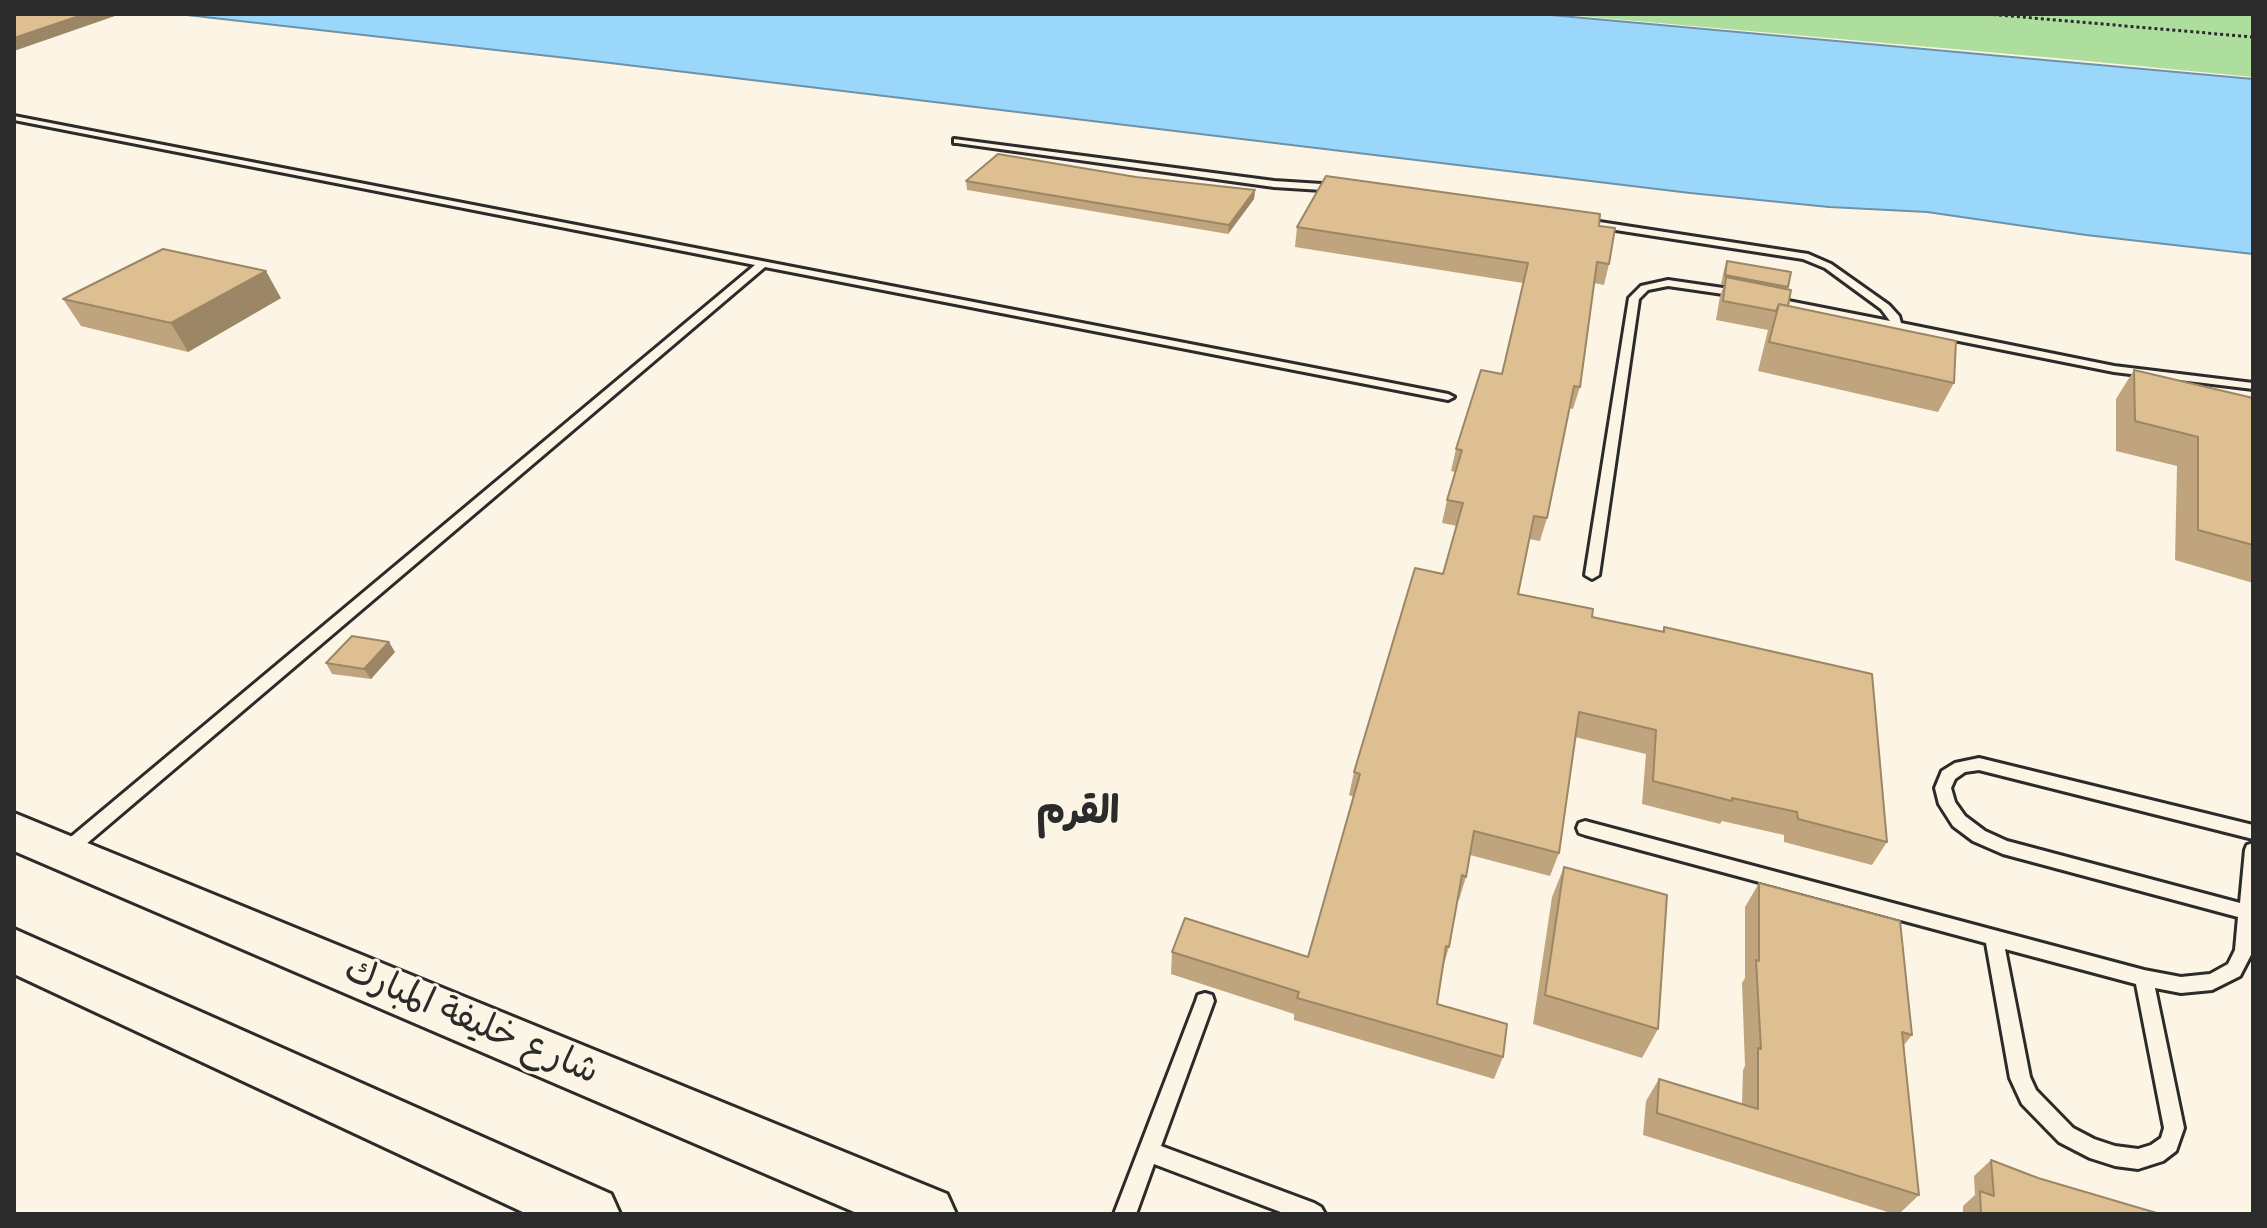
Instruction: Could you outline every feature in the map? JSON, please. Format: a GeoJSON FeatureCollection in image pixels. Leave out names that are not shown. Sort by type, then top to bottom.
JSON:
{"type":"FeatureCollection","features":[{"type":"Feature","properties":{"kind":"street","name":"شارع خليفة المبارك"},"geometry":{"type":"LineString","coordinates":[[14,831],[927,1214]]}},
{"type":"Feature","properties":{"kind":"street"},"geometry":{"type":"LineString","coordinates":[[14,951],[591,1214]]}},
{"type":"Feature","properties":{"kind":"lane"},"geometry":{"type":"LineString","coordinates":[[14,118],[1448,397]]}},
{"type":"Feature","properties":{"kind":"lane"},"geometry":{"type":"LineString","coordinates":[[957,141],[1274,184],[1346,189]]}},
{"type":"Feature","properties":{"kind":"lane"},"geometry":{"type":"LineString","coordinates":[[1562,220],[1805,256],[1828,266],[1885,307],[1894,316],[1896,325]]}},
{"type":"Feature","properties":{"kind":"lane"},"geometry":{"type":"LineString","coordinates":[[65,851],[761,265]]}},
{"type":"Feature","properties":{"kind":"lane"},"geometry":{"type":"LineString","coordinates":[[1592,575],[1634,298],[1645,288],[1668,283],[1742,295]]}},
{"type":"Feature","properties":{"kind":"lane"},"geometry":{"type":"LineString","coordinates":[[1758,298],[2114,369],[2253,386]]}},
{"type":"Feature","properties":{"kind":"lane"},"geometry":{"type":"LineString","coordinates":[[2247,912],[2003,847],[1979,836],[1959,821],[1947,804],[1943,788],[1948,775],[1961,767],[1979,764],[2253,832]]}},
{"type":"Feature","properties":{"kind":"lane"},"geometry":{"type":"LineString","coordinates":[[1585,828],[2144,978],[2181,985],[2212,982],[2234,970],[2244,951],[2253,850]]}},
{"type":"Feature","properties":{"kind":"lane"},"geometry":{"type":"LineString","coordinates":[[1994,938],[2020,1078],[2029,1097],[2066,1135],[2090,1148],[2138,1159],[2156,1154],[2169,1144],[2174,1128],[2144,978]]}},
{"type":"Feature","properties":{"kind":"lane"},"geometry":{"type":"LineString","coordinates":[[1125,1214],[1205,1001]]}},
{"type":"Feature","properties":{"kind":"lane"},"geometry":{"type":"LineString","coordinates":[[1149,1152],[1314,1214]]}},
{"type":"Feature","properties":{"kind":"path"},"geometry":{"type":"LineString","coordinates":[[1987,14],[2253,37]]}},
{"type":"Feature","properties":{"kind":"green space"},"geometry":{"type":"Polygon","coordinates":[[[1557,14],[2253,14],[2253,77],[2066,59],[1557,14]]]}},
{"type":"Feature","properties":{"kind":"water"},"geometry":{"type":"Polygon","coordinates":[[[178,14],[1540,14],[2253,79],[2253,254],[2086,235],[1927,212],[1829,207],[1690,193],[178,14]]]}},
{"type":"Feature","properties":{"kind":"building"},"geometry":{"type":"Polygon","coordinates":[[[14,14],[85,14],[14,38],[14,14]]]}},
{"type":"Feature","properties":{"kind":"building"},"geometry":{"type":"Polygon","coordinates":[[[998,154],[1136,177],[1255,190],[1229,225],[966,181],[998,154]]]}},
{"type":"Feature","properties":{"kind":"building"},"geometry":{"type":"Polygon","coordinates":[[[1326,176],[1600,214],[1599,226],[1615,228],[1609,264],[1597,262],[1580,387],[1574,386],[1547,518],[1534,516],[1518,594],[1593,609],[1592,617],[1664,632],[1664,627],[1872,674],[1887,842],[1798,819],[1797,812],[1732,798],[1732,801],[1653,781],[1656,730],[1579,712],[1559,853],[1474,831],[1466,877],[1462,875],[1449,947],[1446,946],[1437,1004],[1507,1024],[1503,1057],[1297,998],[1299,992],[1172,952],[1185,918],[1308,957],[1360,774],[1354,772],[1415,568],[1443,574],[1463,503],[1447,500],[1462,450],[1456,449],[1481,370],[1502,374],[1528,263],[1297,227],[1326,176]]]}},
{"type":"Feature","properties":{"kind":"building"},"geometry":{"type":"Polygon","coordinates":[[[163,249],[266,271],[171,323],[63,299],[163,249]]]}},
{"type":"Feature","properties":{"kind":"building"},"geometry":{"type":"Polygon","coordinates":[[[1727,261],[1791,272],[1788,287],[1725,275],[1727,261]]]}},
{"type":"Feature","properties":{"kind":"building"},"geometry":{"type":"Polygon","coordinates":[[[1726,277],[1791,290],[1788,306],[1779,304],[1776,311],[1723,301],[1726,277]]]}},
{"type":"Feature","properties":{"kind":"building"},"geometry":{"type":"Polygon","coordinates":[[[1779,304],[1956,341],[1954,383],[1769,342],[1779,304]]]}},
{"type":"Feature","properties":{"kind":"building"},"geometry":{"type":"Polygon","coordinates":[[[2134,370],[2253,398],[2253,545],[2198,530],[2198,437],[2135,421],[2134,370]]]}},
{"type":"Feature","properties":{"kind":"building"},"geometry":{"type":"Polygon","coordinates":[[[352,636],[389,642],[364,669],[326,663],[352,636]]]}},
{"type":"Feature","properties":{"kind":"building"},"geometry":{"type":"Polygon","coordinates":[[[1564,867],[1667,895],[1658,1029],[1545,995],[1564,867]]]}},
{"type":"Feature","properties":{"kind":"building"},"geometry":{"type":"Polygon","coordinates":[[[1759,883],[1900,921],[1912,1035],[1902,1032],[1919,1195],[1657,1113],[1659,1079],[1758,1109],[1758,1048],[1761,1049],[1756,960],[1759,961],[1759,883]]]}},
{"type":"Feature","properties":{"kind":"building"},"geometry":{"type":"Polygon","coordinates":[[[1991,1160],[2038,1178],[2160,1214],[1981,1214],[1980,1191],[1994,1196],[1991,1160]]]}},
{"type":"Feature","properties":{"kind":"district","name":"القرم"},"geometry":{"type":"Point","coordinates":[1078,813]}}]}
